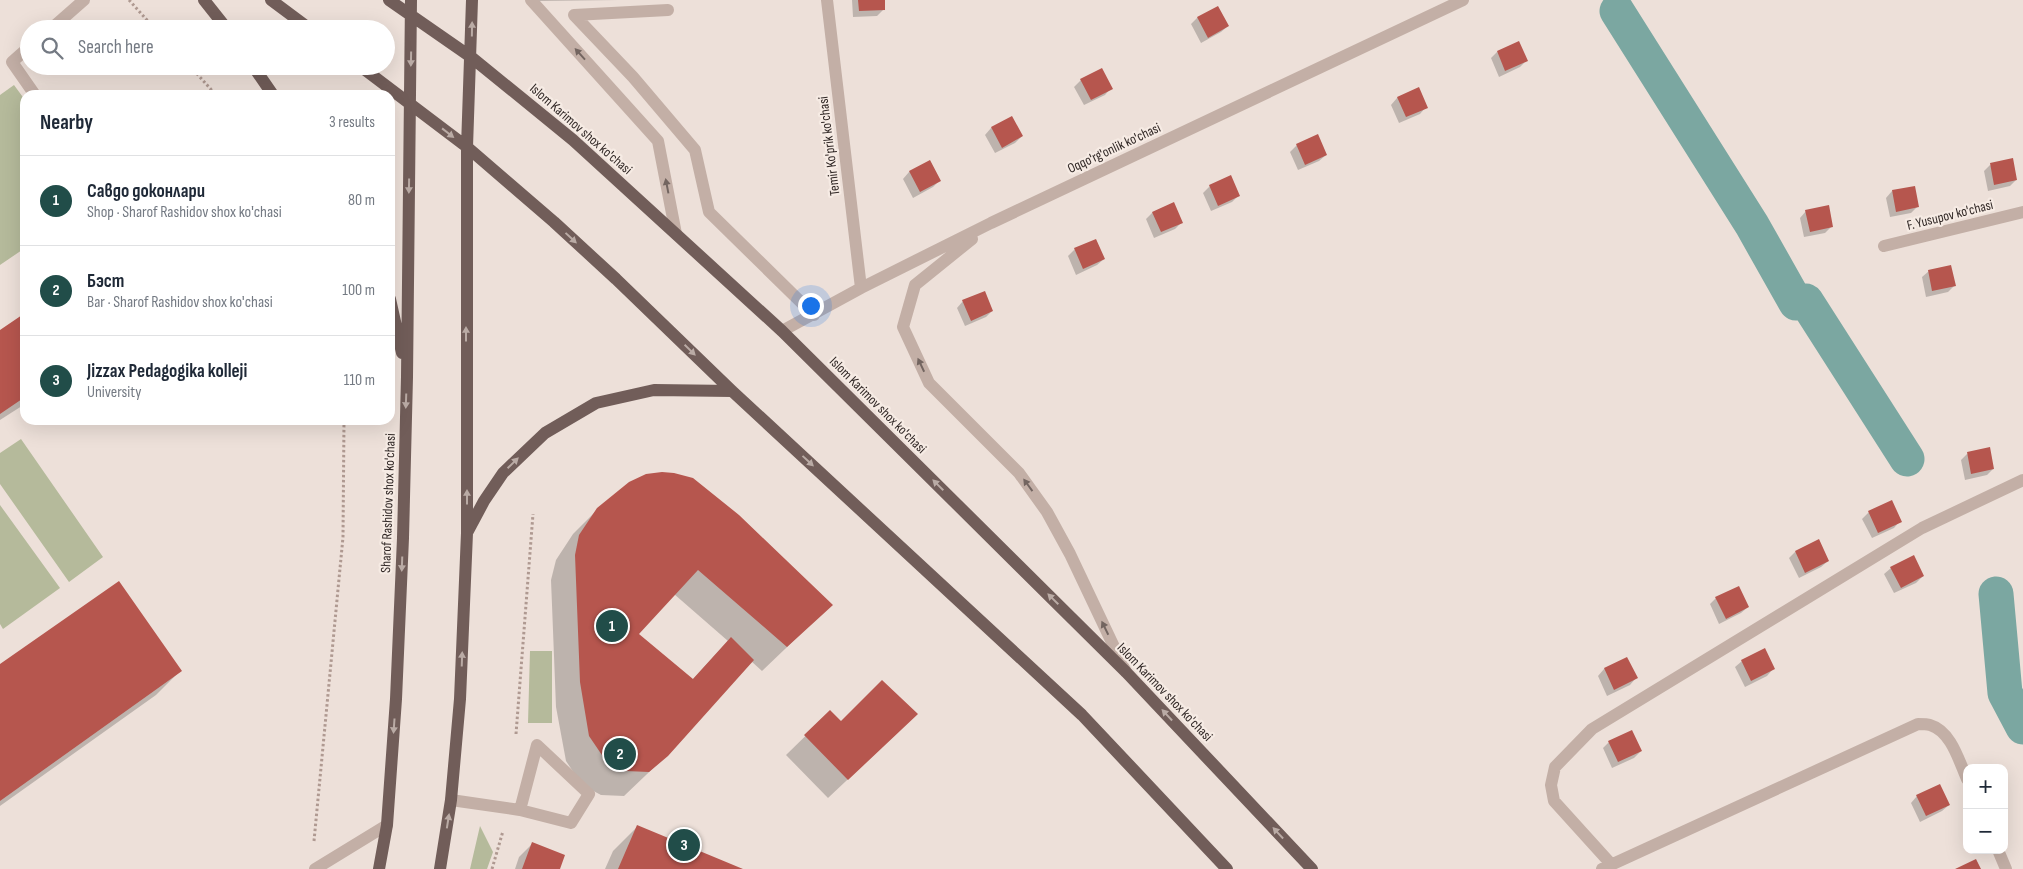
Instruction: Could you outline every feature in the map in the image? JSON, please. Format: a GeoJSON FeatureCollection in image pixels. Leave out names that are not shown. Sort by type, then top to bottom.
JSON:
{"type":"FeatureCollection","features":[{"type":"Feature","properties":{"kind":"main road"},"geometry":{"type":"LineString","coordinates":[[204,0],[220,20]]}},
{"type":"Feature","properties":{"kind":"main road"},"geometry":{"type":"LineString","coordinates":[[271,0],[298,20]]}},
{"type":"Feature","properties":{"kind":"main road","name":"Islom Karimov shox ko'chasi"},"geometry":{"type":"LineString","coordinates":[[389,0],[471,57],[573,140],[782,331],[1126,672],[1312,869]]}},
{"type":"Feature","properties":{"kind":"main road","name":"Sharof Rashidov shox ko'chasi"},"geometry":{"type":"LineString","coordinates":[[379,869],[387,825],[396,699],[407,377],[412,0]]}},
{"type":"Feature","properties":{"kind":"main road"},"geometry":{"type":"LineString","coordinates":[[440,869],[451,800],[460,699],[467,533],[467,147],[472,0]]}},
{"type":"Feature","properties":{"kind":"main road"},"geometry":{"type":"LineString","coordinates":[[259,75],[270,90]]}},
{"type":"Feature","properties":{"kind":"main road"},"geometry":{"type":"LineString","coordinates":[[372,75],[393,90]]}},
{"type":"Feature","properties":{"kind":"main road"},"geometry":{"type":"LineString","coordinates":[[395,91],[467,147],[568,235],[732,391],[1082,715],[1227,869]]}},
{"type":"Feature","properties":{"kind":"main road"},"geometry":{"type":"LineString","coordinates":[[395,322],[407,377]]}},
{"type":"Feature","properties":{"kind":"main road"},"geometry":{"type":"LineString","coordinates":[[467,533],[484,501],[503,474],[545,432],[596,403],[654,390],[732,391]]}},
{"type":"Feature","properties":{"kind":"street"},"geometry":{"type":"LineString","coordinates":[[61,20],[84,0]]}},
{"type":"Feature","properties":{"kind":"street"},"geometry":{"type":"LineString","coordinates":[[531,0],[658,141],[676,234]]}},
{"type":"Feature","properties":{"kind":"street","name":"Temir Ko'prik ko'chasi"},"geometry":{"type":"LineString","coordinates":[[827,0],[861,288]]}},
{"type":"Feature","properties":{"kind":"street","name":"Oqqo'rg'onlik ko'chasi"},"geometry":{"type":"LineString","coordinates":[[782,331],[861,288],[991,223],[1463,0]]}},
{"type":"Feature","properties":{"kind":"street"},"geometry":{"type":"LineString","coordinates":[[668,10],[574,14],[633,77],[695,150],[709,212],[814,315]]}},
{"type":"Feature","properties":{"kind":"street"},"geometry":{"type":"LineString","coordinates":[[20,55],[12,62],[20,73]]}},
{"type":"Feature","properties":{"kind":"street"},"geometry":{"type":"LineString","coordinates":[[21,75],[32,90]]}},
{"type":"Feature","properties":{"kind":"street","name":"F. Yusupov ko'chasi"},"geometry":{"type":"LineString","coordinates":[[1884,246],[2023,212]]}},
{"type":"Feature","properties":{"kind":"street"},"geometry":{"type":"LineString","coordinates":[[991,223],[915,285],[903,327],[929,383],[1019,473],[1048,512],[1126,672]]}},
{"type":"Feature","properties":{"kind":"street"},"geometry":{"type":"LineString","coordinates":[[1963,770],[1952,745],[1942,732],[1930,725],[1918,724],[1607,867],[1554,801],[1551,785],[1555,768],[1592,729],[1922,528],[2023,480]]}},
{"type":"Feature","properties":{"kind":"street"},"geometry":{"type":"LineString","coordinates":[[451,800],[515,809],[571,823],[589,794],[537,745],[515,809]]}},
{"type":"Feature","properties":{"kind":"street"},"geometry":{"type":"LineString","coordinates":[[315,869],[387,825]]}},
{"type":"Feature","properties":{"kind":"street"},"geometry":{"type":"LineString","coordinates":[[2000,854],[2006,869]]}},
{"type":"Feature","properties":{"kind":"path"},"geometry":{"type":"LineString","coordinates":[[129,0],[147,20]]}},
{"type":"Feature","properties":{"kind":"path"},"geometry":{"type":"LineString","coordinates":[[198,75],[212,90]]}},
{"type":"Feature","properties":{"kind":"path"},"geometry":{"type":"LineString","coordinates":[[313,850],[343,537],[344,425]]}},
{"type":"Feature","properties":{"kind":"path"},"geometry":{"type":"LineString","coordinates":[[515,740],[533,514]]}},
{"type":"Feature","properties":{"kind":"path"},"geometry":{"type":"LineString","coordinates":[[492,869],[515,809]]}},
{"type":"Feature","properties":{"kind":"green space"},"geometry":{"type":"Polygon","coordinates":[[[14,85],[20,93],[20,251],[0,265],[0,95],[14,85]]]}},
{"type":"Feature","properties":{"kind":"green space"},"geometry":{"type":"Polygon","coordinates":[[[21,439],[103,557],[69,582],[0,484],[0,453],[21,439]]]}},
{"type":"Feature","properties":{"kind":"green space"},"geometry":{"type":"Polygon","coordinates":[[[0,505],[60,588],[3,629],[0,624],[0,505]]]}},
{"type":"Feature","properties":{"kind":"green space"},"geometry":{"type":"Polygon","coordinates":[[[530,651],[552,651],[552,723],[528,723],[530,651]]]}},
{"type":"Feature","properties":{"kind":"green space"},"geometry":{"type":"Polygon","coordinates":[[[480,826],[493,852],[487,869],[470,869],[480,826]]]}},
{"type":"Feature","properties":{"kind":"building"},"geometry":{"type":"Polygon","coordinates":[[[858,0],[885,0],[885,10],[859,11],[858,0]]]}},
{"type":"Feature","properties":{"kind":"building"},"geometry":{"type":"Polygon","coordinates":[[[1218,6],[1229,26],[1208,38],[1197,17],[1218,6]]]}},
{"type":"Feature","properties":{"kind":"building"},"geometry":{"type":"Polygon","coordinates":[[[1519,41],[1528,61],[1505,71],[1497,51],[1519,41]]]}},
{"type":"Feature","properties":{"kind":"building"},"geometry":{"type":"Polygon","coordinates":[[[1102,68],[1113,89],[1091,100],[1080,79],[1102,68]]]}},
{"type":"Feature","properties":{"kind":"building"},"geometry":{"type":"Polygon","coordinates":[[[1419,87],[1428,108],[1406,117],[1397,97],[1419,87]]]}},
{"type":"Feature","properties":{"kind":"building"},"geometry":{"type":"Polygon","coordinates":[[[1012,116],[1023,136],[1002,148],[991,127],[1012,116]]]}},
{"type":"Feature","properties":{"kind":"building"},"geometry":{"type":"Polygon","coordinates":[[[1318,134],[1327,155],[1305,165],[1296,144],[1318,134]]]}},
{"type":"Feature","properties":{"kind":"building"},"geometry":{"type":"Polygon","coordinates":[[[2013,158],[2017,180],[1994,185],[1990,163],[2013,158]]]}},
{"type":"Feature","properties":{"kind":"building"},"geometry":{"type":"Polygon","coordinates":[[[930,160],[941,181],[920,192],[909,171],[930,160]]]}},
{"type":"Feature","properties":{"kind":"building"},"geometry":{"type":"Polygon","coordinates":[[[1231,175],[1240,196],[1218,206],[1209,185],[1231,175]]]}},
{"type":"Feature","properties":{"kind":"building"},"geometry":{"type":"Polygon","coordinates":[[[1915,186],[1919,207],[1896,212],[1892,190],[1915,186]]]}},
{"type":"Feature","properties":{"kind":"building"},"geometry":{"type":"Polygon","coordinates":[[[1174,202],[1183,223],[1161,232],[1152,212],[1174,202]]]}},
{"type":"Feature","properties":{"kind":"building"},"geometry":{"type":"Polygon","coordinates":[[[1829,205],[1833,227],[1810,232],[1805,210],[1829,205]]]}},
{"type":"Feature","properties":{"kind":"building"},"geometry":{"type":"Polygon","coordinates":[[[1096,239],[1105,259],[1083,269],[1074,248],[1096,239]]]}},
{"type":"Feature","properties":{"kind":"building"},"geometry":{"type":"Polygon","coordinates":[[[1951,265],[1956,286],[1932,291],[1928,270],[1951,265]]]}},
{"type":"Feature","properties":{"kind":"building"},"geometry":{"type":"Polygon","coordinates":[[[985,291],[993,311],[971,321],[962,300],[985,291]]]}},
{"type":"Feature","properties":{"kind":"building"},"geometry":{"type":"Polygon","coordinates":[[[20,316],[20,400],[0,414],[0,330],[20,316]]]}},
{"type":"Feature","properties":{"kind":"building"},"geometry":{"type":"Polygon","coordinates":[[[1990,447],[1994,469],[1971,474],[1967,452],[1990,447]]]}},
{"type":"Feature","properties":{"kind":"building"},"geometry":{"type":"Polygon","coordinates":[[[662,472],[693,478],[739,515],[833,605],[787,647],[698,570],[639,634],[693,679],[731,637],[754,660],[668,756],[649,772],[626,771],[606,761],[589,736],[580,682],[575,555],[579,535],[597,508],[629,482],[646,474],[662,472]]]}},
{"type":"Feature","properties":{"kind":"building"},"geometry":{"type":"Polygon","coordinates":[[[1892,500],[1902,522],[1878,533],[1868,511],[1892,500]]]}},
{"type":"Feature","properties":{"kind":"building"},"geometry":{"type":"Polygon","coordinates":[[[1819,539],[1829,561],[1805,573],[1795,551],[1819,539]]]}},
{"type":"Feature","properties":{"kind":"building"},"geometry":{"type":"Polygon","coordinates":[[[1914,555],[1924,576],[1901,588],[1890,567],[1914,555]]]}},
{"type":"Feature","properties":{"kind":"building"},"geometry":{"type":"Polygon","coordinates":[[[119,581],[182,671],[0,801],[0,664],[119,581]]]}},
{"type":"Feature","properties":{"kind":"building"},"geometry":{"type":"Polygon","coordinates":[[[1739,586],[1749,607],[1726,619],[1715,597],[1739,586]]]}},
{"type":"Feature","properties":{"kind":"building"},"geometry":{"type":"Polygon","coordinates":[[[1765,648],[1775,669],[1751,681],[1741,660],[1765,648]]]}},
{"type":"Feature","properties":{"kind":"building"},"geometry":{"type":"Polygon","coordinates":[[[1627,657],[1638,678],[1614,690],[1604,668],[1627,657]]]}},
{"type":"Feature","properties":{"kind":"building"},"geometry":{"type":"Polygon","coordinates":[[[882,680],[918,714],[848,780],[804,735],[830,710],[841,721],[882,680]]]}},
{"type":"Feature","properties":{"kind":"building"},"geometry":{"type":"Polygon","coordinates":[[[1632,730],[1642,751],[1618,762],[1608,741],[1632,730]]]}},
{"type":"Feature","properties":{"kind":"building"},"geometry":{"type":"Polygon","coordinates":[[[1940,784],[1950,805],[1926,816],[1916,795],[1940,784]]]}},
{"type":"Feature","properties":{"kind":"building"},"geometry":{"type":"Polygon","coordinates":[[[637,825],[743,869],[618,869],[637,825]]]}},
{"type":"Feature","properties":{"kind":"building"},"geometry":{"type":"Polygon","coordinates":[[[532,842],[565,855],[560,869],[522,869],[532,842]]]}},
{"type":"Feature","properties":{"kind":"building"},"geometry":{"type":"Polygon","coordinates":[[[1976,859],[1981,869],[1955,869],[1976,859]]]}},
{"type":"Feature","properties":{"kind":"waterway"},"geometry":{"type":"LineString","coordinates":[[1617,11],[1752,225],[1796,303],[1806,301],[1907,459]]}},
{"type":"Feature","properties":{"kind":"waterway"},"geometry":{"type":"LineString","coordinates":[[1996,594],[2005,693],[2023,727]]}},
{"type":"Feature","properties":{"kind":"place","name":"Cавдо доконлари"},"geometry":{"type":"Point","coordinates":[612,626]}},
{"type":"Feature","properties":{"kind":"place","name":"Бэст"},"geometry":{"type":"Point","coordinates":[620,754]}},
{"type":"Feature","properties":{"kind":"place","name":"Jizzax Pedagogika kolleji"},"geometry":{"type":"Point","coordinates":[684,845]}}]}
